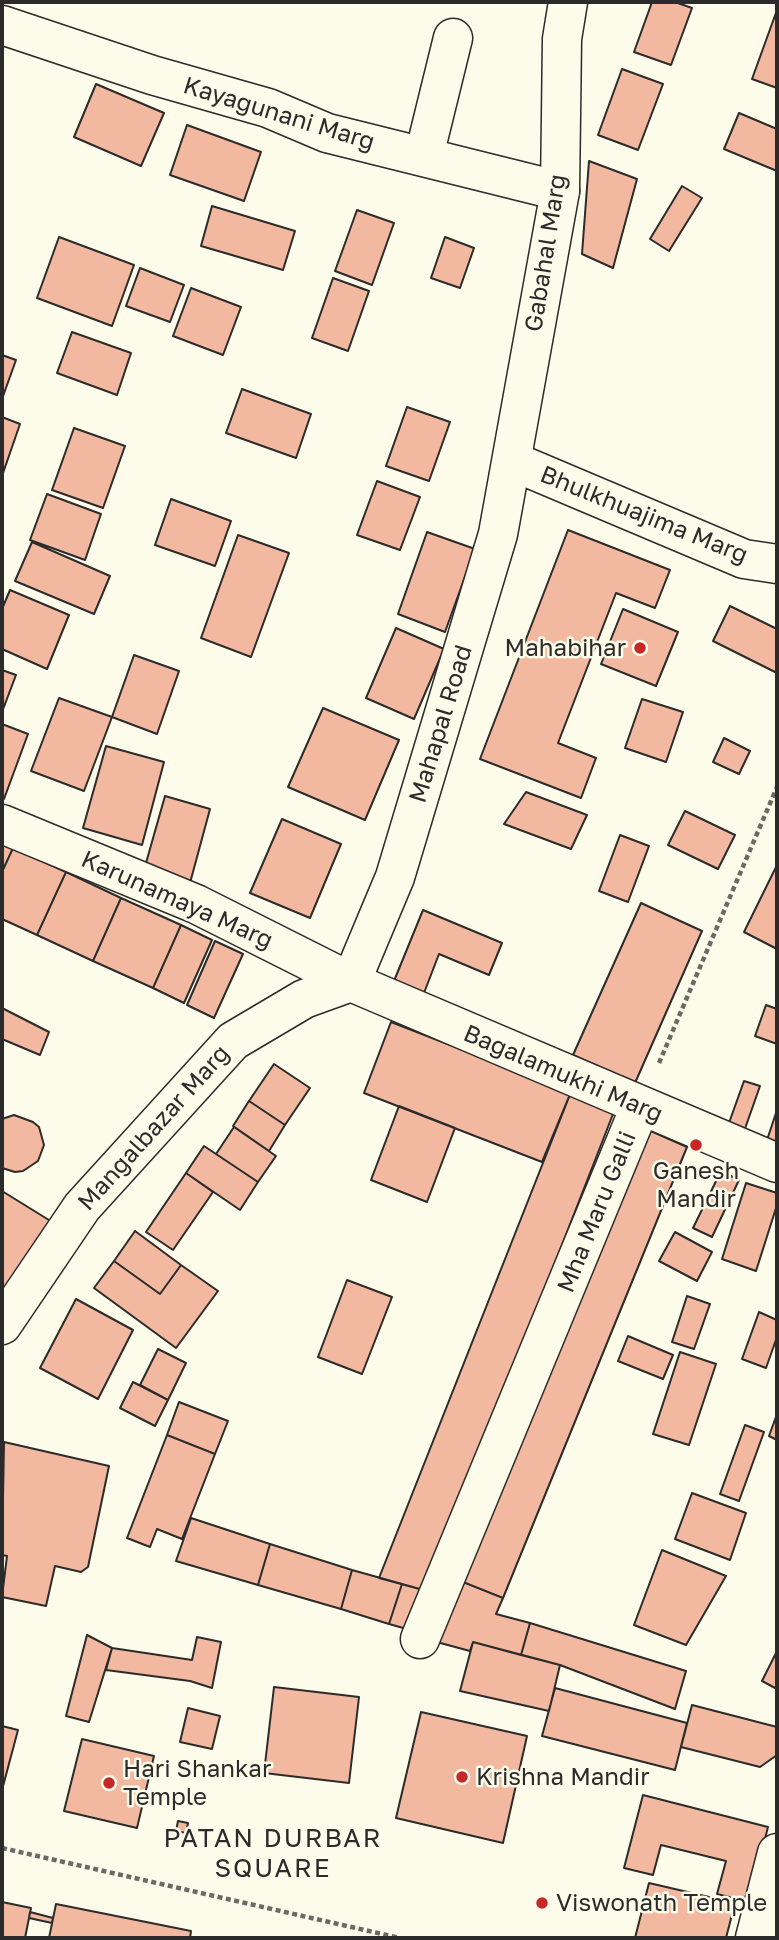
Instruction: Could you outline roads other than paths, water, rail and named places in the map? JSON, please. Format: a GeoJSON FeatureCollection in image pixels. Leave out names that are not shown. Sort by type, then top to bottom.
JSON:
{"type":"FeatureCollection","features":[{"type":"Feature","properties":{"kind":"street","name":"Gabahal Marg"},"geometry":{"type":"LineString","coordinates":[[512,461],[560,191],[562,39],[568,2]]}},
{"type":"Feature","properties":{"kind":"street","name":"Kayagunani Marg"},"geometry":{"type":"LineString","coordinates":[[2,25],[152,75],[268,108],[327,133],[560,191]]}},
{"type":"Feature","properties":{"kind":"street"},"geometry":{"type":"LineString","coordinates":[[424,156],[453,38]]}},
{"type":"Feature","properties":{"kind":"street","name":"Bhulkhuajima Marg"},"geometry":{"type":"LineString","coordinates":[[512,461],[744,559],[777,564]]}},
{"type":"Feature","properties":{"kind":"street","name":"Mahapal Road"},"geometry":{"type":"LineString","coordinates":[[351,982],[395,877],[498,534],[512,461]]}},
{"type":"Feature","properties":{"kind":"street","name":"Karunamaya Marg"},"geometry":{"type":"LineString","coordinates":[[2,824],[196,904],[351,982]]}},
{"type":"Feature","properties":{"kind":"street","name":"Bagalamukhi Marg"},"geometry":{"type":"LineString","coordinates":[[351,982],[777,1163]]}},
{"type":"Feature","properties":{"kind":"street","name":"Mangalbazar Marg"},"geometry":{"type":"LineString","coordinates":[[2,1325],[82,1207],[233,1041],[304,999],[351,982]]}},
{"type":"Feature","properties":{"kind":"street","name":"Mha Maru Galli"},"geometry":{"type":"LineString","coordinates":[[420,1639],[640,1107]]}},
{"type":"Feature","properties":{"kind":"street"},"geometry":{"type":"LineString","coordinates":[[755,1938],[777,1853]]}},
{"type":"Feature","properties":{"kind":"place","name":"Mahabihar"},"geometry":{"type":"Point","coordinates":[640,648]}},
{"type":"Feature","properties":{"kind":"place","name":"Ganesh Mandir"},"geometry":{"type":"Point","coordinates":[696,1145]}},
{"type":"Feature","properties":{"kind":"place","name":"Krishna Mandir"},"geometry":{"type":"Point","coordinates":[462,1777]}},
{"type":"Feature","properties":{"kind":"place","name":"Hari Shankar Temple"},"geometry":{"type":"Point","coordinates":[109,1783]}},
{"type":"Feature","properties":{"kind":"place","name":"Viswonath Temple"},"geometry":{"type":"Point","coordinates":[542,1903]}},
{"type":"Feature","properties":{"kind":"district","name":"PATAN DURBAR SQUARE"},"geometry":{"type":"Point","coordinates":[273,1854]}}]}
